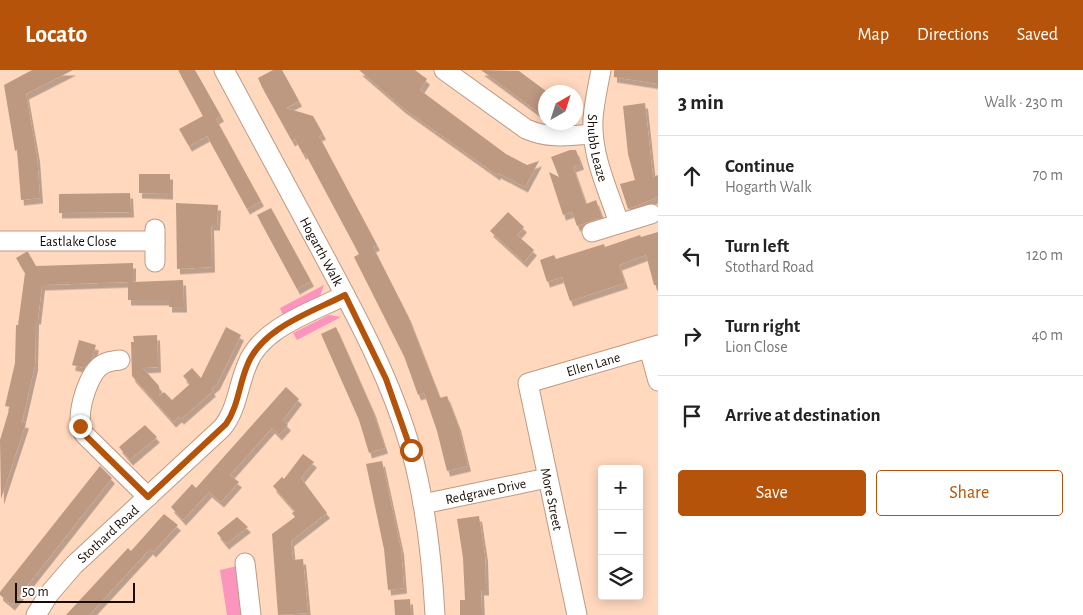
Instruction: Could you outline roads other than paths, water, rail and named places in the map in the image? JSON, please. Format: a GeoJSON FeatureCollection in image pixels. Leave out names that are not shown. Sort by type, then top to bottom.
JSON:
{"type":"FeatureCollection","features":[{"type":"Feature","properties":{"kind":"street","name":"Hogarth Walk"},"geometry":{"type":"LineString","coordinates":[[224,70],[345,295],[375,354],[395,402],[411,450],[424,504],[433,570],[435,615]]}},
{"type":"Feature","properties":{"kind":"street"},"geometry":{"type":"LineString","coordinates":[[444,70],[533,132],[555,138],[593,134]]}},
{"type":"Feature","properties":{"kind":"street","name":"Shubb Leaze"},"geometry":{"type":"LineString","coordinates":[[601,70],[593,118],[595,154],[619,223]]}},
{"type":"Feature","properties":{"kind":"street"},"geometry":{"type":"LineString","coordinates":[[592,232],[651,214]]}},
{"type":"Feature","properties":{"kind":"street","name":"Eastlake Close"},"geometry":{"type":"LineString","coordinates":[[0,241],[155,235],[155,262]]}},
{"type":"Feature","properties":{"kind":"street","name":"Stothard Road"},"geometry":{"type":"LineString","coordinates":[[36,615],[49,594],[74,565],[226,424],[233,410],[247,364],[264,341],[285,326],[345,295]]}},
{"type":"Feature","properties":{"kind":"street"},"geometry":{"type":"LineString","coordinates":[[653,346],[658,381]]}},
{"type":"Feature","properties":{"kind":"street","name":"Ellen Lane"},"geometry":{"type":"LineString","coordinates":[[528,383],[653,346]]}},
{"type":"Feature","properties":{"kind":"street"},"geometry":{"type":"LineString","coordinates":[[120,360],[104,364],[95,372],[74,421],[148,497]]}},
{"type":"Feature","properties":{"kind":"street","name":"More Street"},"geometry":{"type":"LineString","coordinates":[[528,383],[577,615]]}},
{"type":"Feature","properties":{"kind":"street","name":"Redgrave Drive"},"geometry":{"type":"LineString","coordinates":[[424,504],[548,478]]}},
{"type":"Feature","properties":{"kind":"street"},"geometry":{"type":"LineString","coordinates":[[245,563],[251,615]]}}]}
